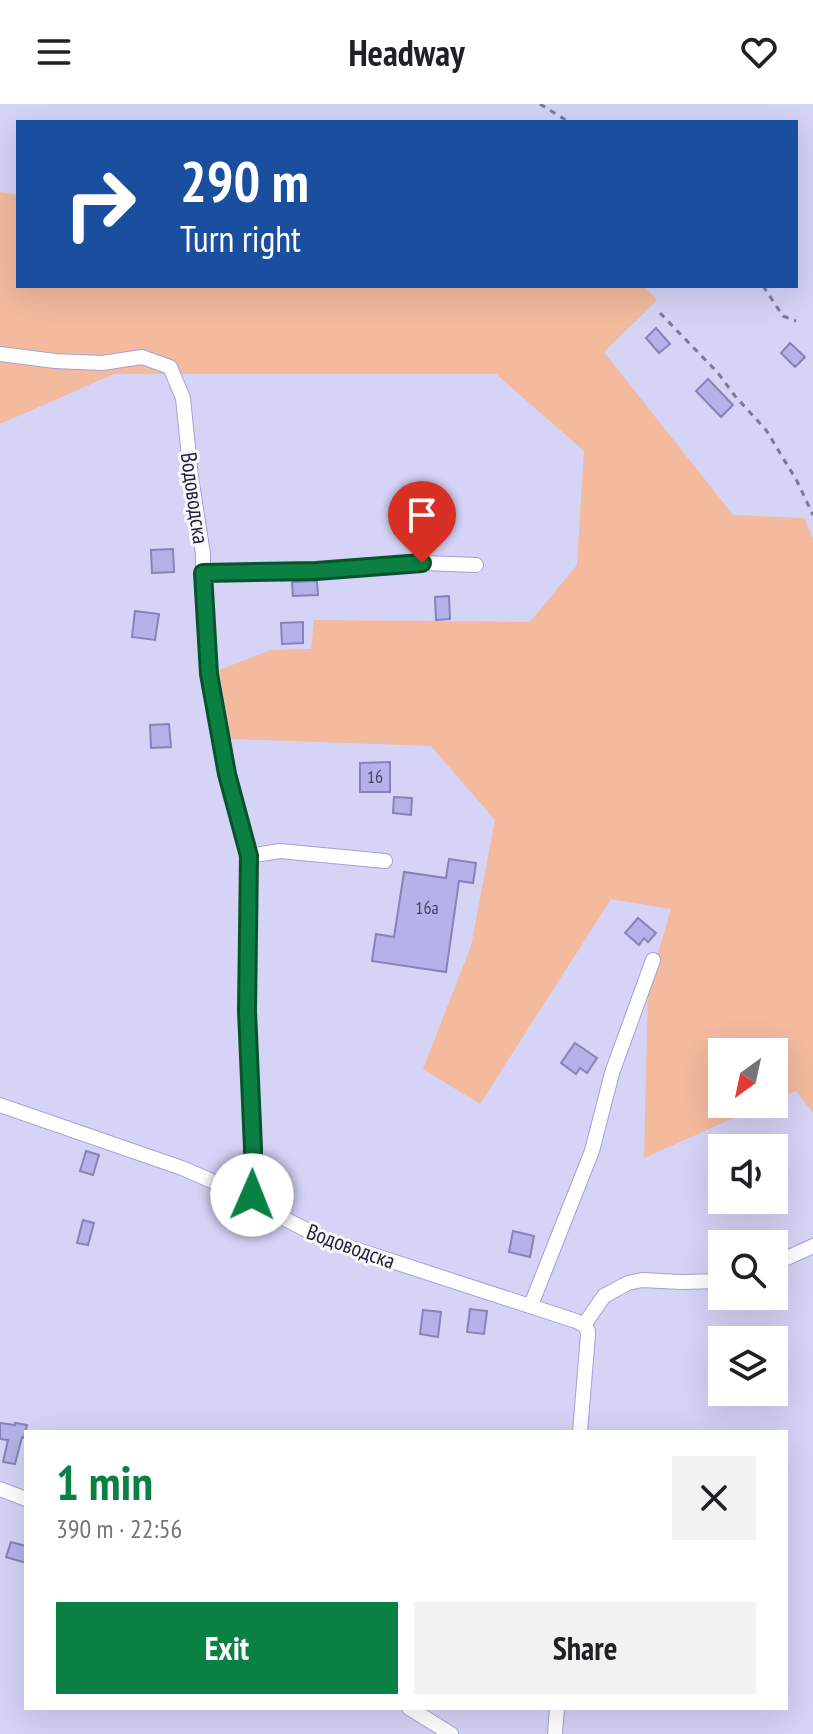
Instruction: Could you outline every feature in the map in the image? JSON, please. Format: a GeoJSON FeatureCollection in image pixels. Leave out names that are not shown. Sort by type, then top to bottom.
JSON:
{"type":"FeatureCollection","features":[{"type":"Feature","properties":{"kind":"street","name":"Водоводска"},"geometry":{"type":"LineString","coordinates":[[0,354],[102,363],[142,357],[170,367],[183,398],[203,554],[209,674],[227,774],[249,856],[247,1011],[252,1195],[255,1201],[324,1239],[584,1325]]}},
{"type":"Feature","properties":{"kind":"street"},"geometry":{"type":"LineString","coordinates":[[203,573],[316,571],[422,563],[476,565]]}},
{"type":"Feature","properties":{"kind":"street"},"geometry":{"type":"LineString","coordinates":[[249,856],[280,851],[385,861]]}},
{"type":"Feature","properties":{"kind":"street"},"geometry":{"type":"LineString","coordinates":[[531,1305],[592,1151],[612,1073],[653,960]]}},
{"type":"Feature","properties":{"kind":"street"},"geometry":{"type":"LineString","coordinates":[[0,1105],[252,1195]]}},
{"type":"Feature","properties":{"kind":"street"},"geometry":{"type":"LineString","coordinates":[[788,1258],[813,1246]]}},
{"type":"Feature","properties":{"kind":"street"},"geometry":{"type":"LineString","coordinates":[[580,1430],[588,1335],[584,1325],[604,1296],[628,1283],[708,1281]]}},
{"type":"Feature","properties":{"kind":"street"},"geometry":{"type":"LineString","coordinates":[[0,1489],[24,1498]]}},
{"type":"Feature","properties":{"kind":"street"},"geometry":{"type":"LineString","coordinates":[[412,1710],[451,1734]]}},
{"type":"Feature","properties":{"kind":"street"},"geometry":{"type":"LineString","coordinates":[[555,1734],[557,1710]]}},
{"type":"Feature","properties":{"kind":"path"},"geometry":{"type":"LineString","coordinates":[[540,104],[566,120]]}},
{"type":"Feature","properties":{"kind":"path"},"geometry":{"type":"LineString","coordinates":[[764,288],[783,316],[796,321]]}},
{"type":"Feature","properties":{"kind":"path"},"geometry":{"type":"LineString","coordinates":[[660,313],[718,373],[766,430],[797,481],[813,515]]}},
{"type":"Feature","properties":{"kind":"shaded area"},"geometry":{"type":"Polygon","coordinates":[[[0,192],[16,195],[16,288],[646,288],[657,300],[604,352],[733,515],[804,518],[813,539],[813,1113],[796,1091],[788,1094],[788,1038],[708,1038],[708,1118],[734,1118],[644,1158],[648,986],[671,909],[611,899],[480,1104],[423,1069],[471,946],[495,820],[431,746],[231,739],[219,670],[271,650],[311,649],[314,620],[530,622],[577,565],[584,451],[496,374],[114,374],[0,424],[0,192]]]}},
{"type":"Feature","properties":{"kind":"building"},"geometry":{"type":"Polygon","coordinates":[[[656,328],[670,344],[659,353],[646,338],[656,328]]]}},
{"type":"Feature","properties":{"kind":"building"},"geometry":{"type":"Polygon","coordinates":[[[790,343],[805,357],[795,367],[781,353],[790,343]]]}},
{"type":"Feature","properties":{"kind":"building"},"geometry":{"type":"Polygon","coordinates":[[[708,379],[733,405],[721,417],[696,391],[708,379]]]}},
{"type":"Feature","properties":{"kind":"building"},"geometry":{"type":"Polygon","coordinates":[[[173,549],[174,572],[152,573],[151,550],[173,549]]]}},
{"type":"Feature","properties":{"kind":"building"},"geometry":{"type":"Polygon","coordinates":[[[317,581],[318,595],[293,596],[292,582],[317,581]]]}},
{"type":"Feature","properties":{"kind":"building"},"geometry":{"type":"Polygon","coordinates":[[[449,596],[450,619],[436,620],[435,597],[449,596]]]}},
{"type":"Feature","properties":{"kind":"building"},"geometry":{"type":"Polygon","coordinates":[[[135,611],[159,614],[155,640],[132,637],[135,611]]]}},
{"type":"Feature","properties":{"kind":"building"},"geometry":{"type":"Polygon","coordinates":[[[303,622],[303,643],[282,644],[281,623],[303,622]]]}},
{"type":"Feature","properties":{"kind":"building"},"geometry":{"type":"Polygon","coordinates":[[[169,724],[171,747],[151,748],[150,725],[169,724]]]}},
{"type":"Feature","properties":{"kind":"building"},"geometry":{"type":"Polygon","coordinates":[[[390,762],[390,792],[360,792],[360,763],[390,762]]]}},
{"type":"Feature","properties":{"kind":"building"},"geometry":{"type":"Polygon","coordinates":[[[394,797],[412,798],[411,815],[393,813],[394,797]]]}},
{"type":"Feature","properties":{"kind":"building"},"geometry":{"type":"Polygon","coordinates":[[[449,859],[476,863],[473,883],[459,881],[446,972],[372,961],[376,934],[394,937],[404,872],[446,878],[449,859]]]}},
{"type":"Feature","properties":{"kind":"building"},"geometry":{"type":"Polygon","coordinates":[[[638,918],[656,933],[648,942],[644,938],[639,945],[625,933],[638,918]]]}},
{"type":"Feature","properties":{"kind":"building"},"geometry":{"type":"Polygon","coordinates":[[[575,1043],[597,1058],[587,1073],[580,1068],[576,1074],[561,1063],[575,1043]]]}},
{"type":"Feature","properties":{"kind":"building"},"geometry":{"type":"Polygon","coordinates":[[[86,1151],[99,1155],[93,1175],[80,1171],[86,1151]]]}},
{"type":"Feature","properties":{"kind":"building"},"geometry":{"type":"Polygon","coordinates":[[[83,1220],[94,1223],[88,1245],[77,1243],[83,1220]]]}},
{"type":"Feature","properties":{"kind":"building"},"geometry":{"type":"Polygon","coordinates":[[[513,1231],[534,1236],[530,1257],[509,1252],[513,1231]]]}},
{"type":"Feature","properties":{"kind":"building"},"geometry":{"type":"Polygon","coordinates":[[[470,1309],[487,1311],[484,1334],[467,1332],[470,1309]]]}},
{"type":"Feature","properties":{"kind":"building"},"geometry":{"type":"Polygon","coordinates":[[[423,1310],[441,1312],[438,1337],[420,1334],[423,1310]]]}},
{"type":"Feature","properties":{"kind":"building"},"geometry":{"type":"Polygon","coordinates":[[[0,1423],[27,1425],[15,1464],[3,1462],[8,1440],[0,1439],[0,1423]]]}},
{"type":"Feature","properties":{"kind":"building"},"geometry":{"type":"Polygon","coordinates":[[[11,1542],[24,1545],[24,1562],[6,1557],[11,1542]]]}},
{"type":"Feature","properties":{"kind":"route"},"geometry":{"type":"LineString","coordinates":[[252,1195],[247,1011],[249,856],[227,774],[209,674],[203,573],[316,571],[422,563]]}}]}
